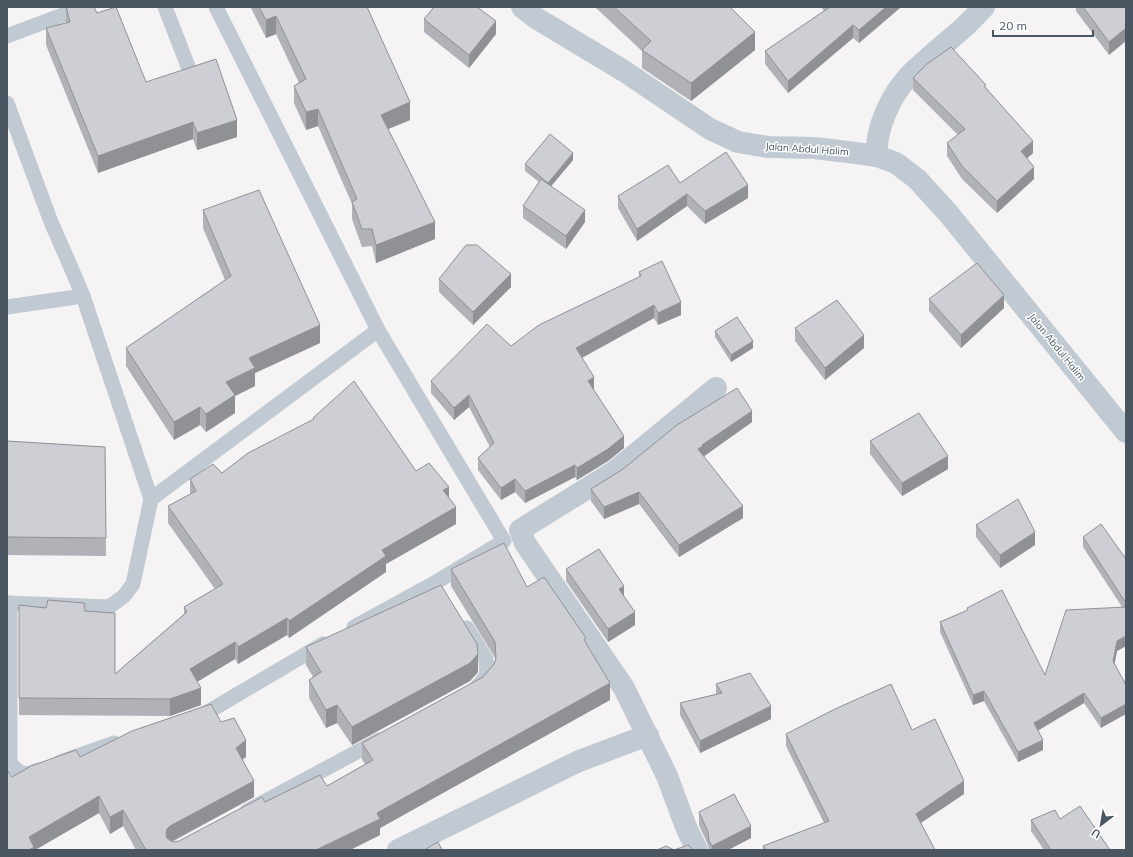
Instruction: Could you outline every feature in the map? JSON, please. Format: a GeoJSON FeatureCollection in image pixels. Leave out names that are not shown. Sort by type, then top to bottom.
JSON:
{"type":"FeatureCollection","features":[{"type":"Feature","properties":{"kind":"street"},"geometry":{"type":"LineString","coordinates":[[876,156],[879,130],[886,111],[908,77],[921,64],[964,28],[984,7]]}},
{"type":"Feature","properties":{"kind":"street","name":"Jalan Abdul Halim"},"geometry":{"type":"LineString","coordinates":[[535,11],[710,129],[738,142],[768,147],[814,148],[876,156],[896,163],[917,179],[942,208],[1126,432]]}},
{"type":"Feature","properties":{"kind":"street"},"geometry":{"type":"LineString","coordinates":[[688,847],[686,827],[667,776],[624,688],[525,543],[520,530],[615,471],[716,388]]}},
{"type":"Feature","properties":{"kind":"street"},"geometry":{"type":"LineString","coordinates":[[398,850],[579,761],[648,735]]}},
{"type":"Feature","properties":{"kind":"lane"},"geometry":{"type":"LineString","coordinates":[[7,36],[84,7]]}},
{"type":"Feature","properties":{"kind":"lane"},"geometry":{"type":"LineString","coordinates":[[165,7],[191,74]]}},
{"type":"Feature","properties":{"kind":"lane"},"geometry":{"type":"LineString","coordinates":[[184,720],[206,713],[300,656],[438,581],[504,541],[378,330],[216,7]]}},
{"type":"Feature","properties":{"kind":"lane"},"geometry":{"type":"LineString","coordinates":[[7,103],[51,222],[82,296],[151,499],[133,584],[124,596],[109,607],[8,603],[10,762],[15,769],[22,773],[30,774],[124,740]]}},
{"type":"Feature","properties":{"kind":"lane"},"geometry":{"type":"LineString","coordinates":[[7,307],[82,296]]}},
{"type":"Feature","properties":{"kind":"lane"},"geometry":{"type":"LineString","coordinates":[[151,499],[378,330]]}},
{"type":"Feature","properties":{"kind":"lane"},"geometry":{"type":"LineString","coordinates":[[438,581],[446,594]]}},
{"type":"Feature","properties":{"kind":"lane"},"geometry":{"type":"LineString","coordinates":[[458,613],[486,659],[487,675],[476,688],[462,696]]}},
{"type":"Feature","properties":{"kind":"lane"},"geometry":{"type":"LineString","coordinates":[[238,816],[392,733]]}},
{"type":"Feature","properties":{"kind":"building"},"geometry":{"type":"Polygon","coordinates":[[[66,7],[94,7],[97,13],[116,7],[146,82],[216,59],[237,120],[197,133],[193,122],[98,156],[46,28],[70,22],[66,7]]]}},
{"type":"Feature","properties":{"kind":"building"},"geometry":{"type":"Polygon","coordinates":[[[259,7],[367,7],[410,102],[381,115],[435,222],[376,245],[372,229],[362,229],[352,202],[357,199],[318,109],[306,112],[294,86],[306,79],[276,16],[266,20],[259,7]]]}},
{"type":"Feature","properties":{"kind":"building"},"geometry":{"type":"Polygon","coordinates":[[[434,7],[477,7],[496,21],[469,55],[424,19],[434,7]]]}},
{"type":"Feature","properties":{"kind":"building"},"geometry":{"type":"Polygon","coordinates":[[[614,7],[730,7],[755,32],[691,83],[642,50],[651,41],[614,7]]]}},
{"type":"Feature","properties":{"kind":"building"},"geometry":{"type":"Polygon","coordinates":[[[830,7],[886,7],[859,30],[853,25],[788,81],[765,51],[830,7]]]}},
{"type":"Feature","properties":{"kind":"building"},"geometry":{"type":"Polygon","coordinates":[[[1083,7],[1126,7],[1126,28],[1109,42],[1083,7]]]}},
{"type":"Feature","properties":{"kind":"building"},"geometry":{"type":"Polygon","coordinates":[[[951,47],[986,85],[984,86],[1033,141],[1021,151],[1034,167],[997,201],[962,166],[947,143],[965,129],[913,78],[927,64],[951,47]]]}},
{"type":"Feature","properties":{"kind":"building"},"geometry":{"type":"Polygon","coordinates":[[[550,134],[573,153],[548,183],[525,164],[550,134]]]}},
{"type":"Feature","properties":{"kind":"building"},"geometry":{"type":"Polygon","coordinates":[[[726,152],[748,185],[705,211],[687,194],[637,229],[618,196],[668,165],[680,183],[726,152]]]}},
{"type":"Feature","properties":{"kind":"building"},"geometry":{"type":"Polygon","coordinates":[[[541,179],[585,210],[566,236],[523,206],[541,179]]]}},
{"type":"Feature","properties":{"kind":"building"},"geometry":{"type":"Polygon","coordinates":[[[259,190],[320,325],[249,358],[255,368],[226,382],[235,395],[206,414],[200,407],[174,422],[126,348],[231,276],[203,210],[259,190]]]}},
{"type":"Feature","properties":{"kind":"building"},"geometry":{"type":"Polygon","coordinates":[[[466,245],[477,245],[511,274],[473,312],[439,279],[466,245]]]}},
{"type":"Feature","properties":{"kind":"building"},"geometry":{"type":"Polygon","coordinates":[[[662,261],[681,302],[658,313],[654,305],[576,348],[594,377],[588,381],[624,436],[608,449],[577,468],[575,465],[525,491],[515,479],[501,488],[478,458],[494,443],[469,395],[454,408],[431,381],[487,324],[511,346],[539,325],[641,276],[639,272],[662,261]]]}},
{"type":"Feature","properties":{"kind":"building"},"geometry":{"type":"Polygon","coordinates":[[[977,263],[1004,295],[961,335],[929,299],[977,263]]]}},
{"type":"Feature","properties":{"kind":"building"},"geometry":{"type":"Polygon","coordinates":[[[837,300],[864,335],[825,368],[795,328],[837,300]]]}},
{"type":"Feature","properties":{"kind":"building"},"geometry":{"type":"Polygon","coordinates":[[[737,317],[753,341],[731,355],[715,331],[737,317]]]}},
{"type":"Feature","properties":{"kind":"building"},"geometry":{"type":"Polygon","coordinates":[[[354,381],[416,471],[429,463],[449,487],[443,490],[456,507],[382,550],[386,556],[289,621],[287,618],[238,647],[235,642],[190,669],[201,688],[170,699],[19,698],[19,605],[46,608],[48,600],[84,603],[85,611],[115,613],[115,674],[187,612],[184,607],[223,584],[168,506],[196,491],[190,479],[213,464],[222,473],[248,453],[314,419],[313,418],[354,381]]]}},
{"type":"Feature","properties":{"kind":"building"},"geometry":{"type":"Polygon","coordinates":[[[737,388],[752,411],[698,449],[743,506],[679,545],[639,492],[604,507],[591,489],[623,469],[677,425],[737,388]]]}},
{"type":"Feature","properties":{"kind":"building"},"geometry":{"type":"Polygon","coordinates":[[[919,413],[948,456],[902,483],[870,441],[919,413]]]}},
{"type":"Feature","properties":{"kind":"building"},"geometry":{"type":"Polygon","coordinates":[[[7,441],[105,447],[106,538],[7,537],[7,441]]]}},
{"type":"Feature","properties":{"kind":"building"},"geometry":{"type":"Polygon","coordinates":[[[1018,499],[1035,532],[1000,555],[976,525],[1018,499]]]}},
{"type":"Feature","properties":{"kind":"building"},"geometry":{"type":"Polygon","coordinates":[[[1101,524],[1126,559],[1126,603],[1083,537],[1101,524]]]}},
{"type":"Feature","properties":{"kind":"building"},"geometry":{"type":"Polygon","coordinates":[[[504,543],[527,587],[544,577],[586,638],[584,640],[610,683],[377,813],[380,819],[316,850],[146,850],[123,810],[110,817],[99,796],[29,837],[34,847],[29,850],[7,850],[7,770],[12,777],[31,766],[76,750],[80,757],[132,731],[211,704],[221,722],[234,718],[246,740],[236,748],[254,781],[170,826],[167,829],[166,834],[167,838],[171,841],[179,841],[262,797],[265,802],[320,775],[327,786],[373,760],[362,743],[483,677],[494,664],[496,658],[495,642],[451,569],[504,543]]]}},
{"type":"Feature","properties":{"kind":"building"},"geometry":{"type":"Polygon","coordinates":[[[599,549],[624,586],[619,589],[635,612],[608,629],[566,569],[599,549]]]}},
{"type":"Feature","properties":{"kind":"building"},"geometry":{"type":"Polygon","coordinates":[[[441,585],[477,644],[478,654],[470,663],[352,727],[337,705],[326,710],[309,680],[321,672],[306,647],[441,585]]]}},
{"type":"Feature","properties":{"kind":"building"},"geometry":{"type":"Polygon","coordinates":[[[1002,590],[1045,675],[1066,610],[1126,607],[1126,636],[1117,641],[1113,661],[1126,685],[1126,704],[1101,718],[1084,693],[1034,723],[1043,740],[1018,752],[984,691],[973,695],[940,622],[968,610],[967,608],[1002,590]]]}},
{"type":"Feature","properties":{"kind":"building"},"geometry":{"type":"Polygon","coordinates":[[[750,673],[771,706],[700,741],[680,703],[722,693],[716,684],[750,673]]]}},
{"type":"Feature","properties":{"kind":"building"},"geometry":{"type":"Polygon","coordinates":[[[891,684],[912,730],[935,719],[964,781],[916,814],[935,850],[766,850],[763,846],[829,821],[786,734],[835,709],[891,684]]]}},
{"type":"Feature","properties":{"kind":"building"},"geometry":{"type":"Polygon","coordinates":[[[734,794],[751,826],[712,846],[709,841],[708,832],[699,812],[734,794]]]}},
{"type":"Feature","properties":{"kind":"building"},"geometry":{"type":"Polygon","coordinates":[[[1080,806],[1110,850],[1051,850],[1031,820],[1055,810],[1060,819],[1080,806]]]}},
{"type":"Feature","properties":{"kind":"building"},"geometry":{"type":"Polygon","coordinates":[[[438,842],[442,850],[424,850],[438,842]]]}},
{"type":"Feature","properties":{"kind":"building"},"geometry":{"type":"Polygon","coordinates":[[[688,845],[692,850],[674,850],[688,845]]]}},
{"type":"Feature","properties":{"kind":"building"},"geometry":{"type":"Polygon","coordinates":[[[666,846],[674,850],[657,850],[666,846]]]}}]}
